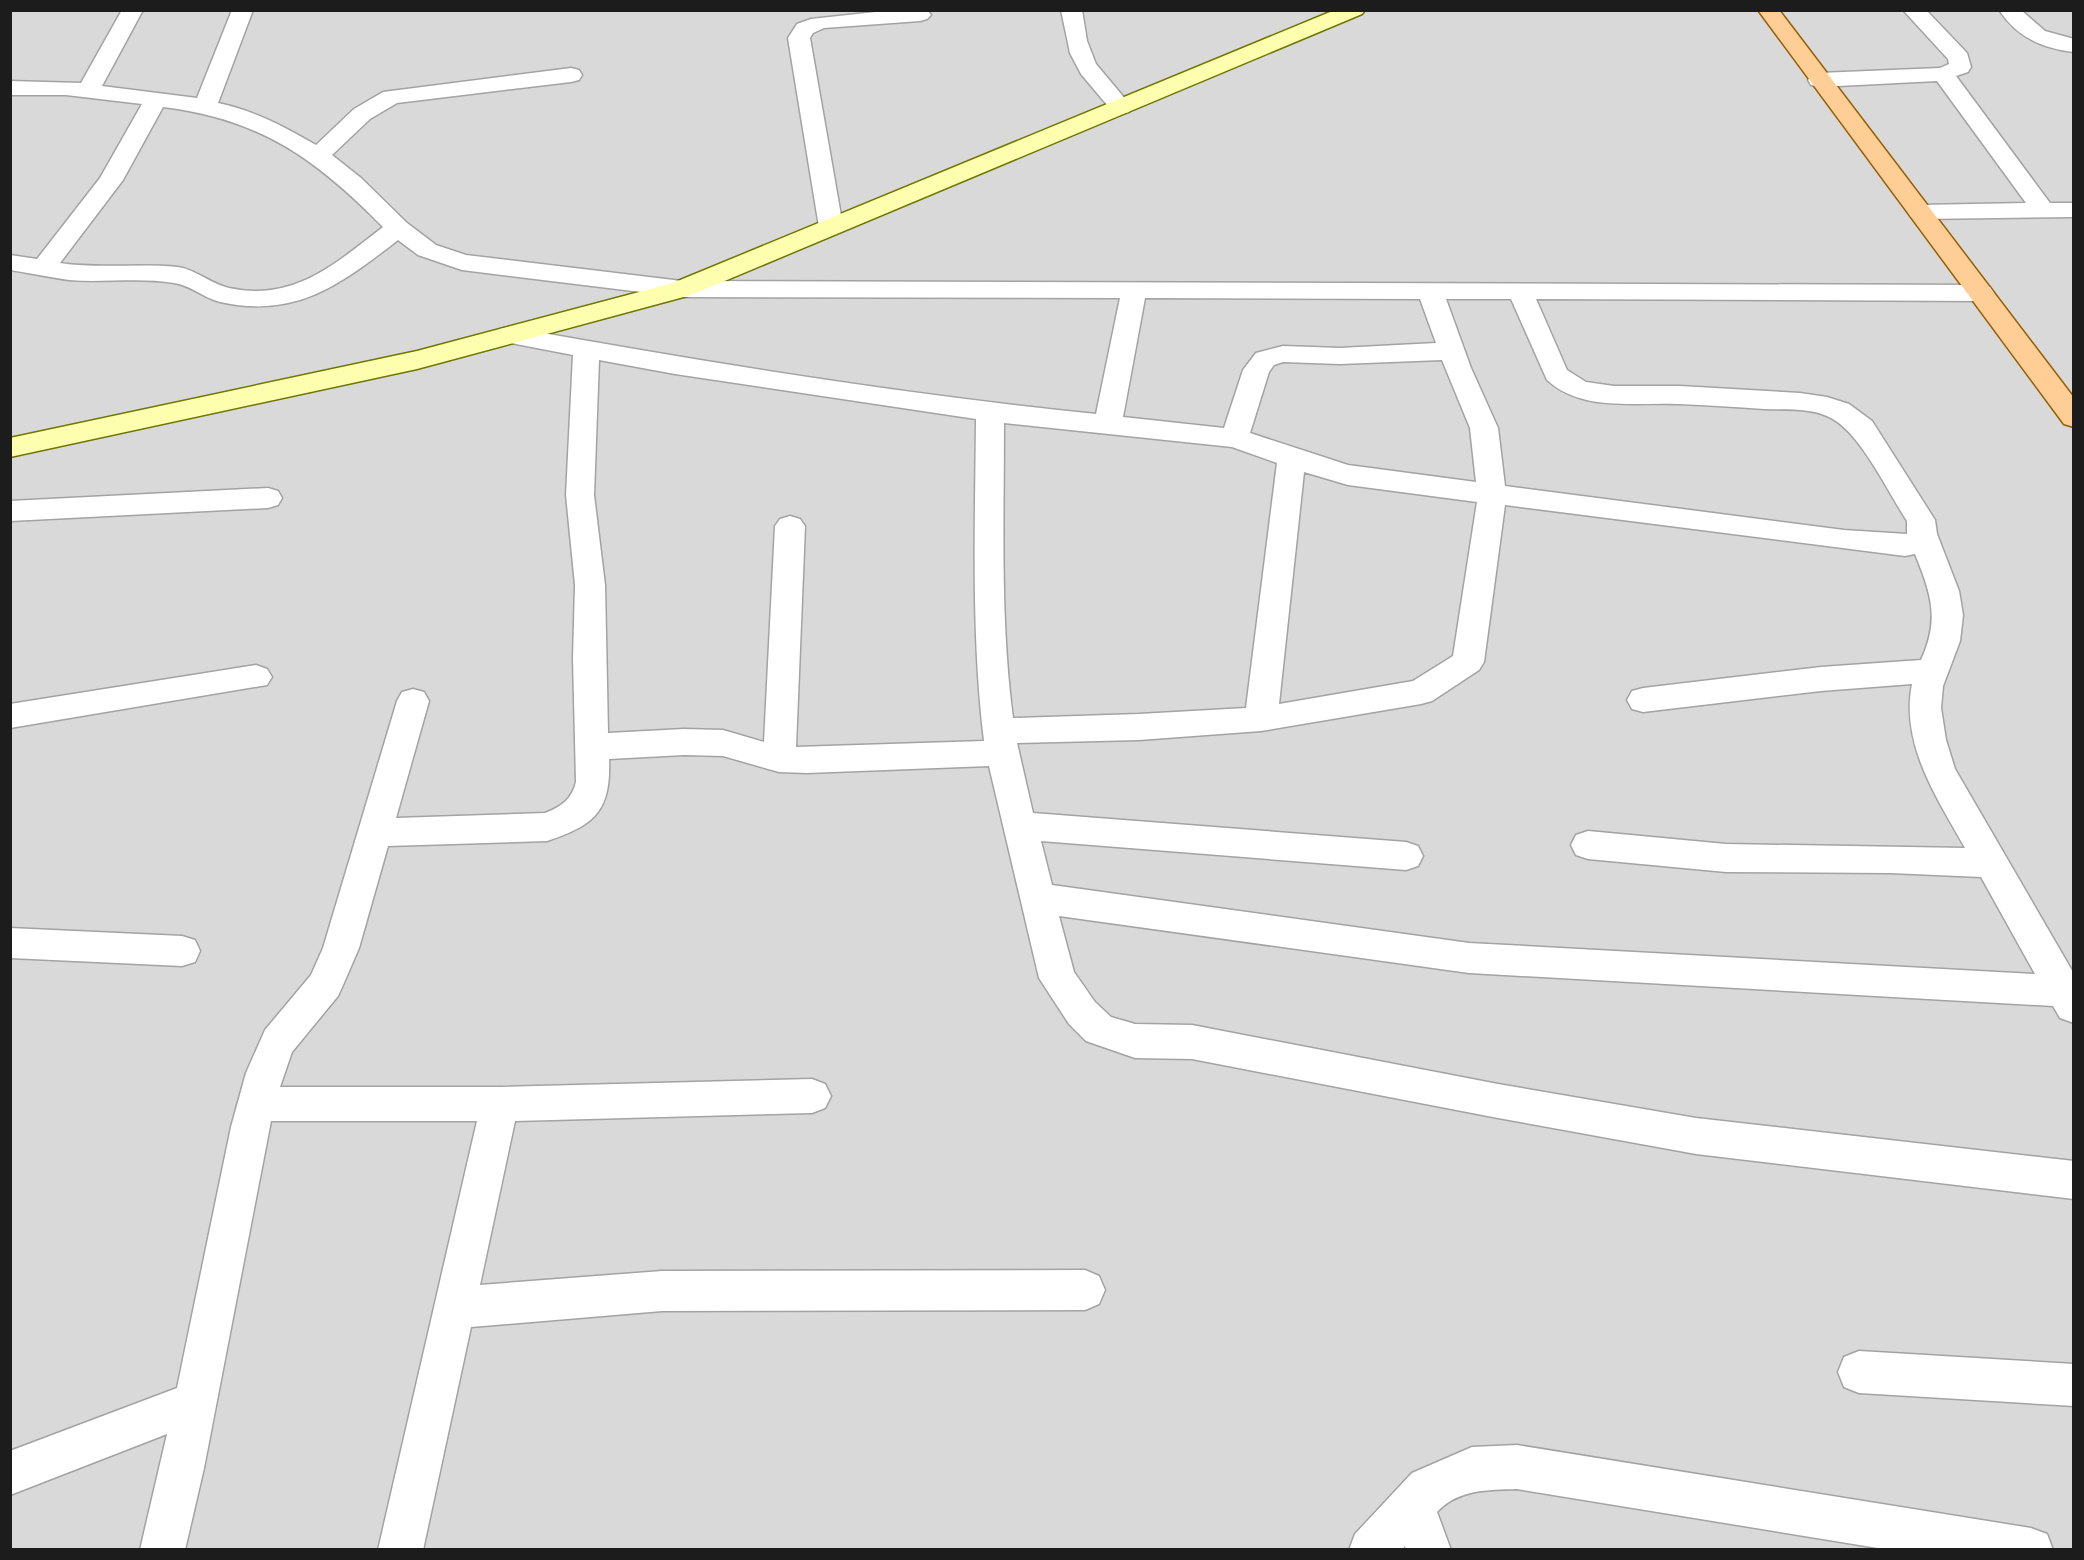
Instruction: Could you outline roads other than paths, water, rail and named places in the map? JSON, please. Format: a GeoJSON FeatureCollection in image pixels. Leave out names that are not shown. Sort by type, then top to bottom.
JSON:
{"type":"FeatureCollection","features":[{"type":"Feature","properties":{"kind":"main road"},"geometry":{"type":"LineString","coordinates":[[1768,10],[2073,418]]}},
{"type":"Feature","properties":{"kind":"street"},"geometry":{"type":"LineString","coordinates":[[88,91],[133,10]]}},
{"type":"Feature","properties":{"kind":"street"},"geometry":{"type":"LineString","coordinates":[[205,107],[243,10]]}},
{"type":"Feature","properties":{"kind":"street"},"geometry":{"type":"LineString","coordinates":[[1071,10],[1075,41],[1088,71],[1096,83],[1121,107]]}},
{"type":"Feature","properties":{"kind":"street"},"geometry":{"type":"LineString","coordinates":[[10,448],[417,360],[682,288],[1355,10]]}},
{"type":"Feature","properties":{"kind":"street"},"geometry":{"type":"LineString","coordinates":[[1819,80],[1943,74],[1960,68],[1959,58],[1928,23],[1913,10]]}},
{"type":"Feature","properties":{"kind":"street"},"geometry":{"type":"LineString","coordinates":[[2009,10],[2030,33],[2042,40],[2073,46]]}},
{"type":"Feature","properties":{"kind":"street"},"geometry":{"type":"LineString","coordinates":[[831,227],[799,38],[801,32],[808,26],[823,22],[920,15]]}},
{"type":"Feature","properties":{"kind":"street"},"geometry":{"type":"LineString","coordinates":[[1943,74],[2043,210]]}},
{"type":"Feature","properties":{"kind":"street"},"geometry":{"type":"LineString","coordinates":[[318,156],[362,114],[391,98],[571,75]]}},
{"type":"Feature","properties":{"kind":"street"},"geometry":{"type":"LineString","coordinates":[[10,88],[88,91],[156,99],[226,111],[273,130],[318,156],[353,183],[398,228],[427,250],[462,262],[682,288],[1981,292]]}},
{"type":"Feature","properties":{"kind":"street"},"geometry":{"type":"LineString","coordinates":[[42,269],[111,180],[156,99]]}},
{"type":"Feature","properties":{"kind":"street"},"geometry":{"type":"LineString","coordinates":[[1920,212],[2073,210]]}},
{"type":"Feature","properties":{"kind":"street"},"geometry":{"type":"LineString","coordinates":[[10,262],[69,272],[179,275],[195,280],[218,293],[268,299],[292,296],[317,287],[398,228]]}},
{"type":"Feature","properties":{"kind":"street"},"geometry":{"type":"LineString","coordinates":[[1108,425],[1134,290]]}},
{"type":"Feature","properties":{"kind":"street"},"geometry":{"type":"LineString","coordinates":[[592,747],[684,742],[723,743],[779,759],[807,760],[1139,727],[1261,719],[1421,692],[1468,662],[1492,494],[1484,428],[1430,291]]}},
{"type":"Feature","properties":{"kind":"street"},"geometry":{"type":"LineString","coordinates":[[1520,291],[1556,374],[1565,384],[1599,393],[1685,395],[1814,403],[1845,414],[1862,428],[1921,520],[1922,534],[1945,598],[1949,623],[1947,636],[1928,686],[1925,708],[1928,733],[1939,771],[2068,1000]]}},
{"type":"Feature","properties":{"kind":"street"},"geometry":{"type":"LineString","coordinates":[[509,335],[675,365],[990,412],[1235,438],[1339,473],[1886,545],[1905,546],[1917,543],[1922,534]]}},
{"type":"Feature","properties":{"kind":"street"},"geometry":{"type":"LineString","coordinates":[[375,833],[547,827],[569,818],[588,801],[593,782],[590,585],[580,495],[586,349]]}},
{"type":"Feature","properties":{"kind":"street"},"geometry":{"type":"LineString","coordinates":[[1235,438],[1256,370],[1265,359],[1283,354],[1340,356],[1452,351]]}},
{"type":"Feature","properties":{"kind":"street"},"geometry":{"type":"LineString","coordinates":[[990,412],[989,568],[992,678],[1001,742],[1057,978],[1082,1013],[1099,1029],[1135,1041],[1192,1042],[1498,1101],[1696,1136],[2073,1180]]}},
{"type":"Feature","properties":{"kind":"street"},"geometry":{"type":"LineString","coordinates":[[1261,719],[1292,457]]}},
{"type":"Feature","properties":{"kind":"street"},"geometry":{"type":"LineString","coordinates":[[10,511],[268,498]]}},
{"type":"Feature","properties":{"kind":"street"},"geometry":{"type":"LineString","coordinates":[[779,759],[790,526]]}},
{"type":"Feature","properties":{"kind":"street"},"geometry":{"type":"LineString","coordinates":[[1643,700],[1821,680],[1933,671]]}},
{"type":"Feature","properties":{"kind":"street"},"geometry":{"type":"LineString","coordinates":[[10,716],[256,677]]}},
{"type":"Feature","properties":{"kind":"street"},"geometry":{"type":"LineString","coordinates":[[162,1550],[256,1104],[278,1042],[324,985],[341,948],[413,701]]}},
{"type":"Feature","properties":{"kind":"street"},"geometry":{"type":"LineString","coordinates":[[1020,826],[1406,856]]}},
{"type":"Feature","properties":{"kind":"street"},"geometry":{"type":"LineString","coordinates":[[1587,845],[1726,858],[1890,859],[1992,863]]}},
{"type":"Feature","properties":{"kind":"street"},"geometry":{"type":"LineString","coordinates":[[1038,898],[1469,958],[2068,1000]]}},
{"type":"Feature","properties":{"kind":"street"},"geometry":{"type":"LineString","coordinates":[[10,943],[182,951]]}},
{"type":"Feature","properties":{"kind":"street"},"geometry":{"type":"LineString","coordinates":[[256,1104],[500,1104],[812,1096]]}},
{"type":"Feature","properties":{"kind":"street"},"geometry":{"type":"LineString","coordinates":[[400,1550],[500,1104]]}},
{"type":"Feature","properties":{"kind":"street"},"geometry":{"type":"LineString","coordinates":[[454,1308],[662,1291],[1085,1290]]}},
{"type":"Feature","properties":{"kind":"street"},"geometry":{"type":"LineString","coordinates":[[1859,1372],[2073,1385]]}},
{"type":"Feature","properties":{"kind":"street"},"geometry":{"type":"LineString","coordinates":[[10,1473],[195,1402]]}},
{"type":"Feature","properties":{"kind":"street"},"geometry":{"type":"LineString","coordinates":[[1371,1550],[1428,1489],[1472,1469],[1517,1467],[2031,1550]]}},
{"type":"Feature","properties":{"kind":"street"},"geometry":{"type":"LineString","coordinates":[[1412,1506],[1429,1550]]}}]}
